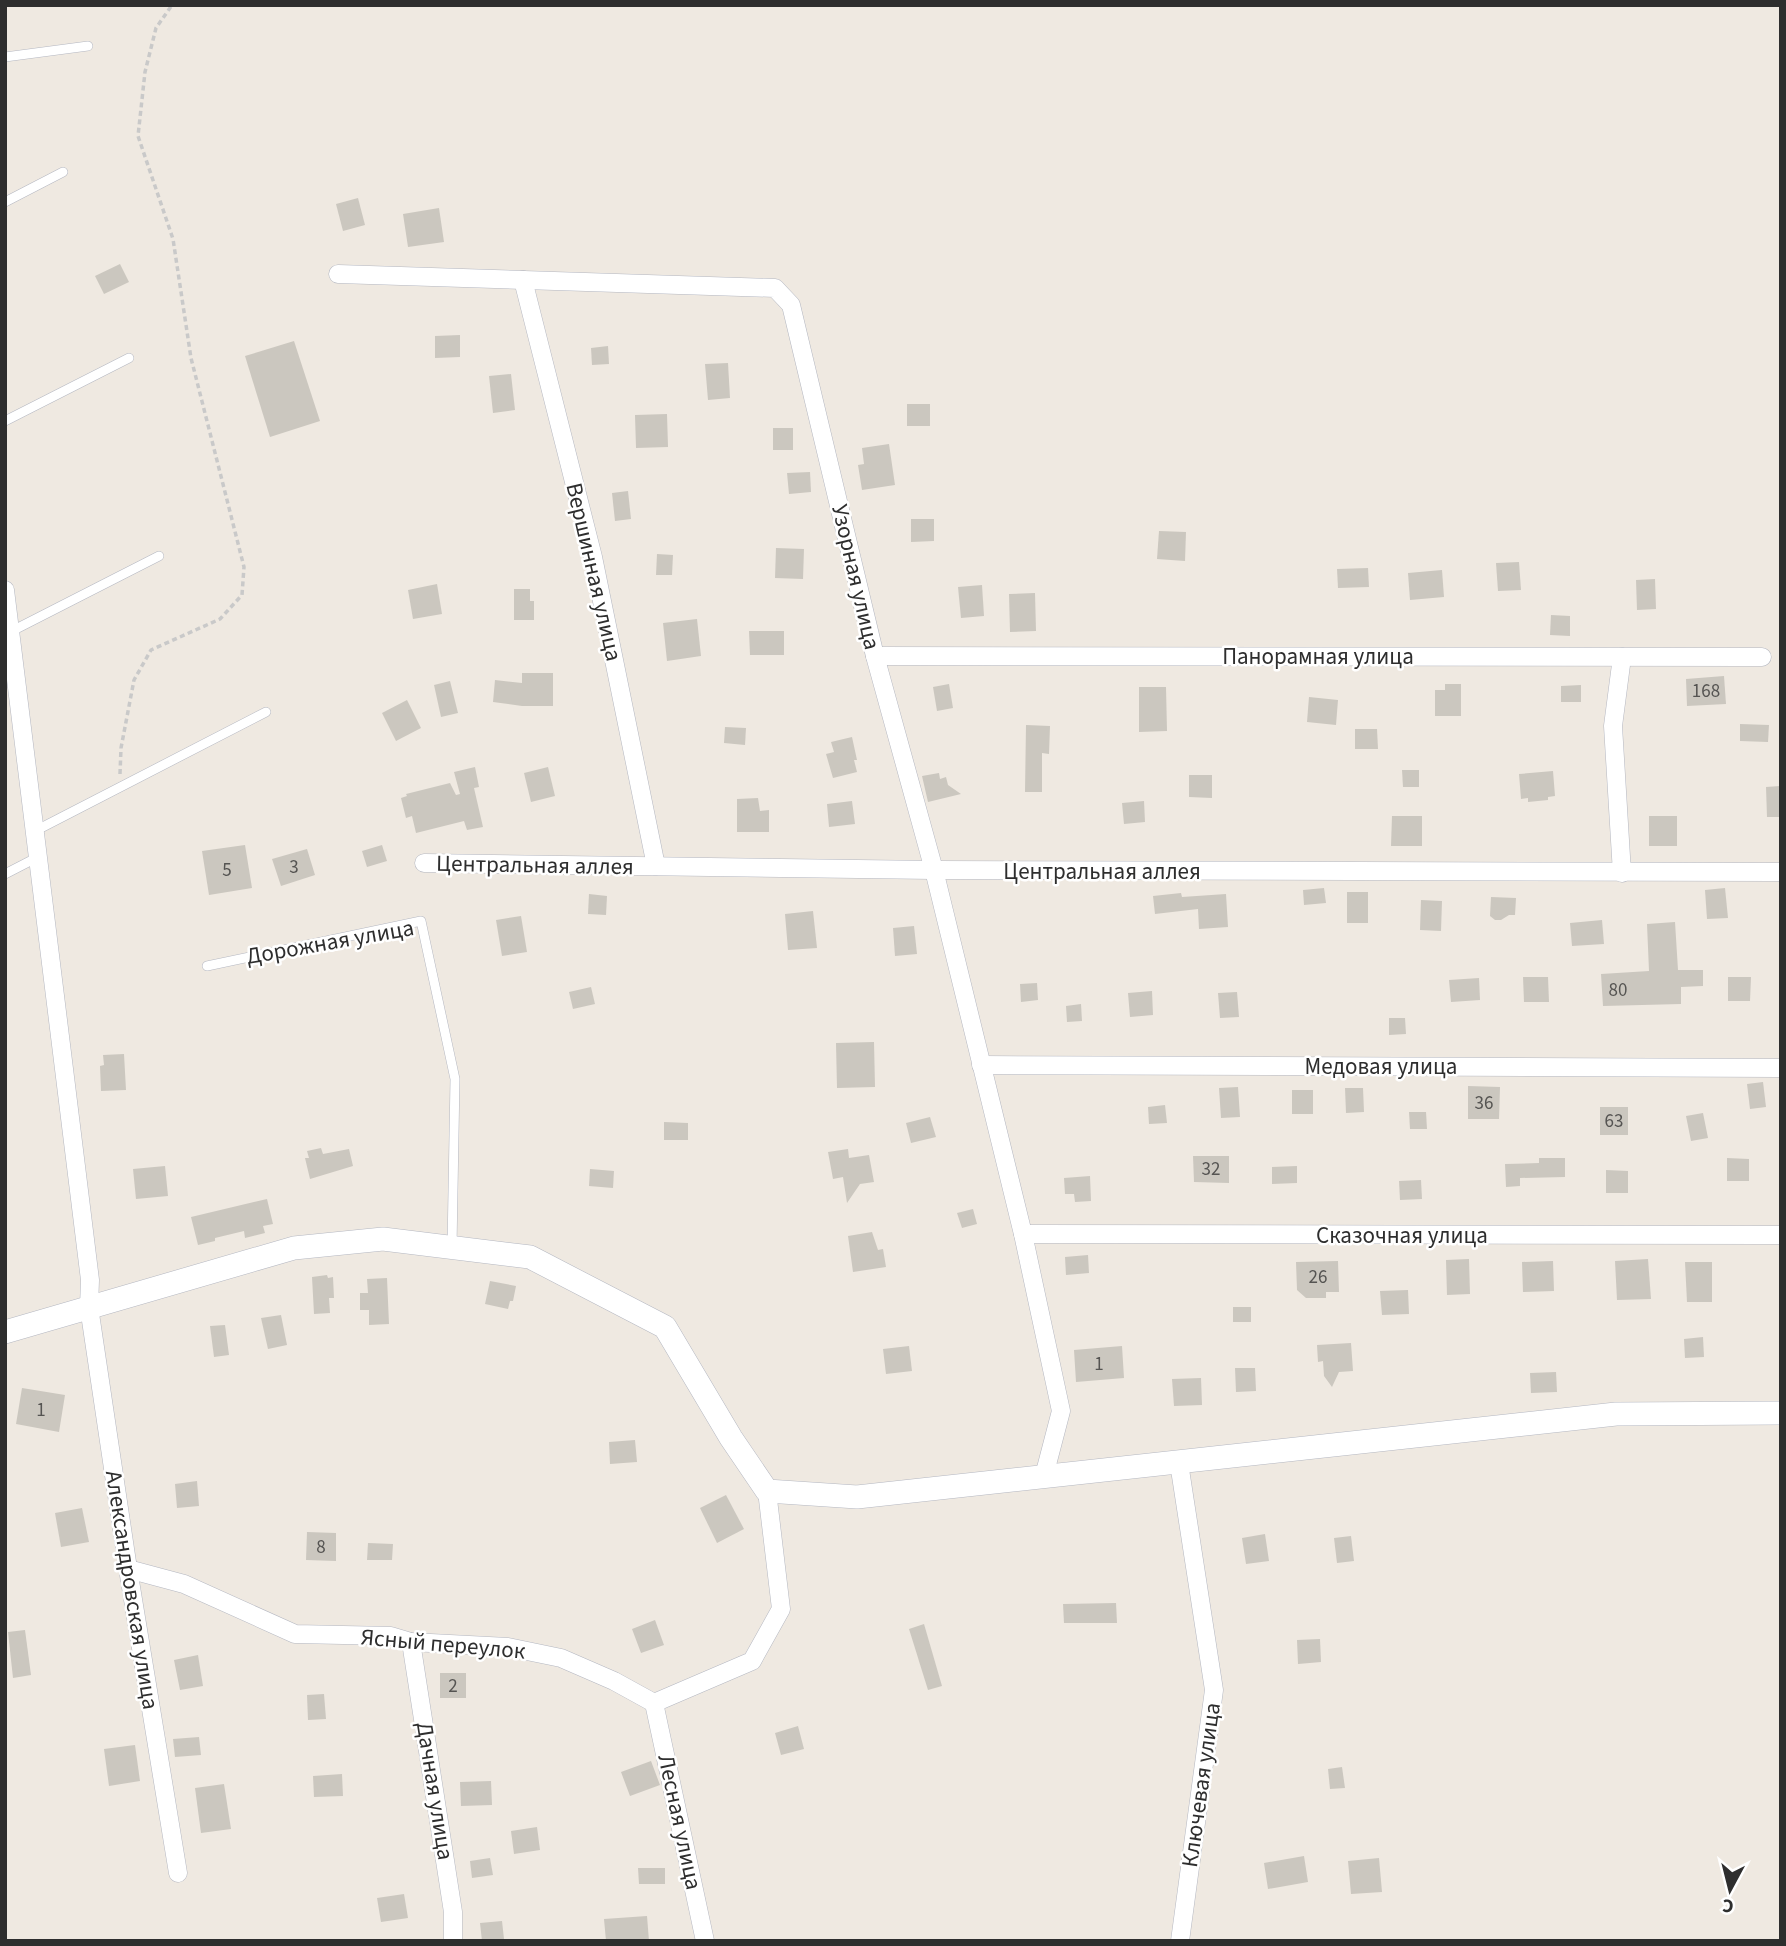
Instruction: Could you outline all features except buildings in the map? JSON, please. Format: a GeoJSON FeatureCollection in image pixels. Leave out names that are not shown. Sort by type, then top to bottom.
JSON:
{"type":"FeatureCollection","features":[{"type":"Feature","properties":{"kind":"street"},"geometry":{"type":"LineString","coordinates":[[338,274],[523,280]]}},
{"type":"Feature","properties":{"kind":"street","name":"Узорная улица"},"geometry":{"type":"LineString","coordinates":[[523,280],[775,288],[791,306],[874,656],[934,870],[1023,1234],[1061,1411],[1044,1476]]}},
{"type":"Feature","properties":{"kind":"street","name":"Вершинная улица"},"geometry":{"type":"LineString","coordinates":[[523,280],[593,557],[656,866]]}},
{"type":"Feature","properties":{"kind":"street","name":"Александровская улица"},"geometry":{"type":"LineString","coordinates":[[5,590],[8,634],[90,1280],[89,1307],[128,1569],[178,1873]]}},
{"type":"Feature","properties":{"kind":"street","name":"Панорамная улица"},"geometry":{"type":"LineString","coordinates":[[874,656],[1762,657]]}},
{"type":"Feature","properties":{"kind":"street"},"geometry":{"type":"LineString","coordinates":[[1622,657],[1613,726],[1622,873]]}},
{"type":"Feature","properties":{"kind":"street","name":"Центральная аллея"},"geometry":{"type":"LineString","coordinates":[[424,863],[934,870],[1781,872]]}},
{"type":"Feature","properties":{"kind":"street","name":"Медовая улица"},"geometry":{"type":"LineString","coordinates":[[981,1065],[1781,1068]]}},
{"type":"Feature","properties":{"kind":"street","name":"Сказочная улица"},"geometry":{"type":"LineString","coordinates":[[1023,1234],[1781,1235]]}},
{"type":"Feature","properties":{"kind":"street"},"geometry":{"type":"LineString","coordinates":[[5,1332],[294,1248],[383,1239],[530,1256],[665,1326],[731,1438],[767,1491],[781,1609],[752,1661],[654,1703]]}},
{"type":"Feature","properties":{"kind":"street"},"geometry":{"type":"LineString","coordinates":[[767,1491],[857,1497],[1616,1414],[1781,1413]]}},
{"type":"Feature","properties":{"kind":"street","name":"Ключевая улица"},"geometry":{"type":"LineString","coordinates":[[1179,1463],[1214,1690],[1180,1941]]}},
{"type":"Feature","properties":{"kind":"street","name":"Ясный переулок"},"geometry":{"type":"LineString","coordinates":[[128,1569],[184,1584],[295,1634],[391,1636],[411,1642],[508,1647],[561,1658],[614,1681],[654,1703]]}},
{"type":"Feature","properties":{"kind":"street","name":"Дачная улица"},"geometry":{"type":"LineString","coordinates":[[411,1642],[453,1912],[453,1941]]}},
{"type":"Feature","properties":{"kind":"street","name":"Лесная улица"},"geometry":{"type":"LineString","coordinates":[[654,1703],[705,1941]]}},
{"type":"Feature","properties":{"kind":"lane"},"geometry":{"type":"LineString","coordinates":[[5,57],[88,46]]}},
{"type":"Feature","properties":{"kind":"lane"},"geometry":{"type":"LineString","coordinates":[[5,202],[63,172]]}},
{"type":"Feature","properties":{"kind":"lane"},"geometry":{"type":"LineString","coordinates":[[5,421],[129,358]]}},
{"type":"Feature","properties":{"kind":"lane"},"geometry":{"type":"LineString","coordinates":[[8,634],[159,556]]}},
{"type":"Feature","properties":{"kind":"lane"},"geometry":{"type":"LineString","coordinates":[[35,831],[266,712]]}},
{"type":"Feature","properties":{"kind":"lane"},"geometry":{"type":"LineString","coordinates":[[5,874],[38,856]]}},
{"type":"Feature","properties":{"kind":"lane","name":"Дорожная улица"},"geometry":{"type":"LineString","coordinates":[[207,966],[421,921],[455,1079],[452,1247]]}},
{"type":"Feature","properties":{"kind":"path"},"geometry":{"type":"LineString","coordinates":[[120,787],[121,748],[134,680],[150,650],[220,619],[243,595],[244,567],[191,358],[173,239],[138,136],[145,72],[156,28],[172,5]]}}]}
